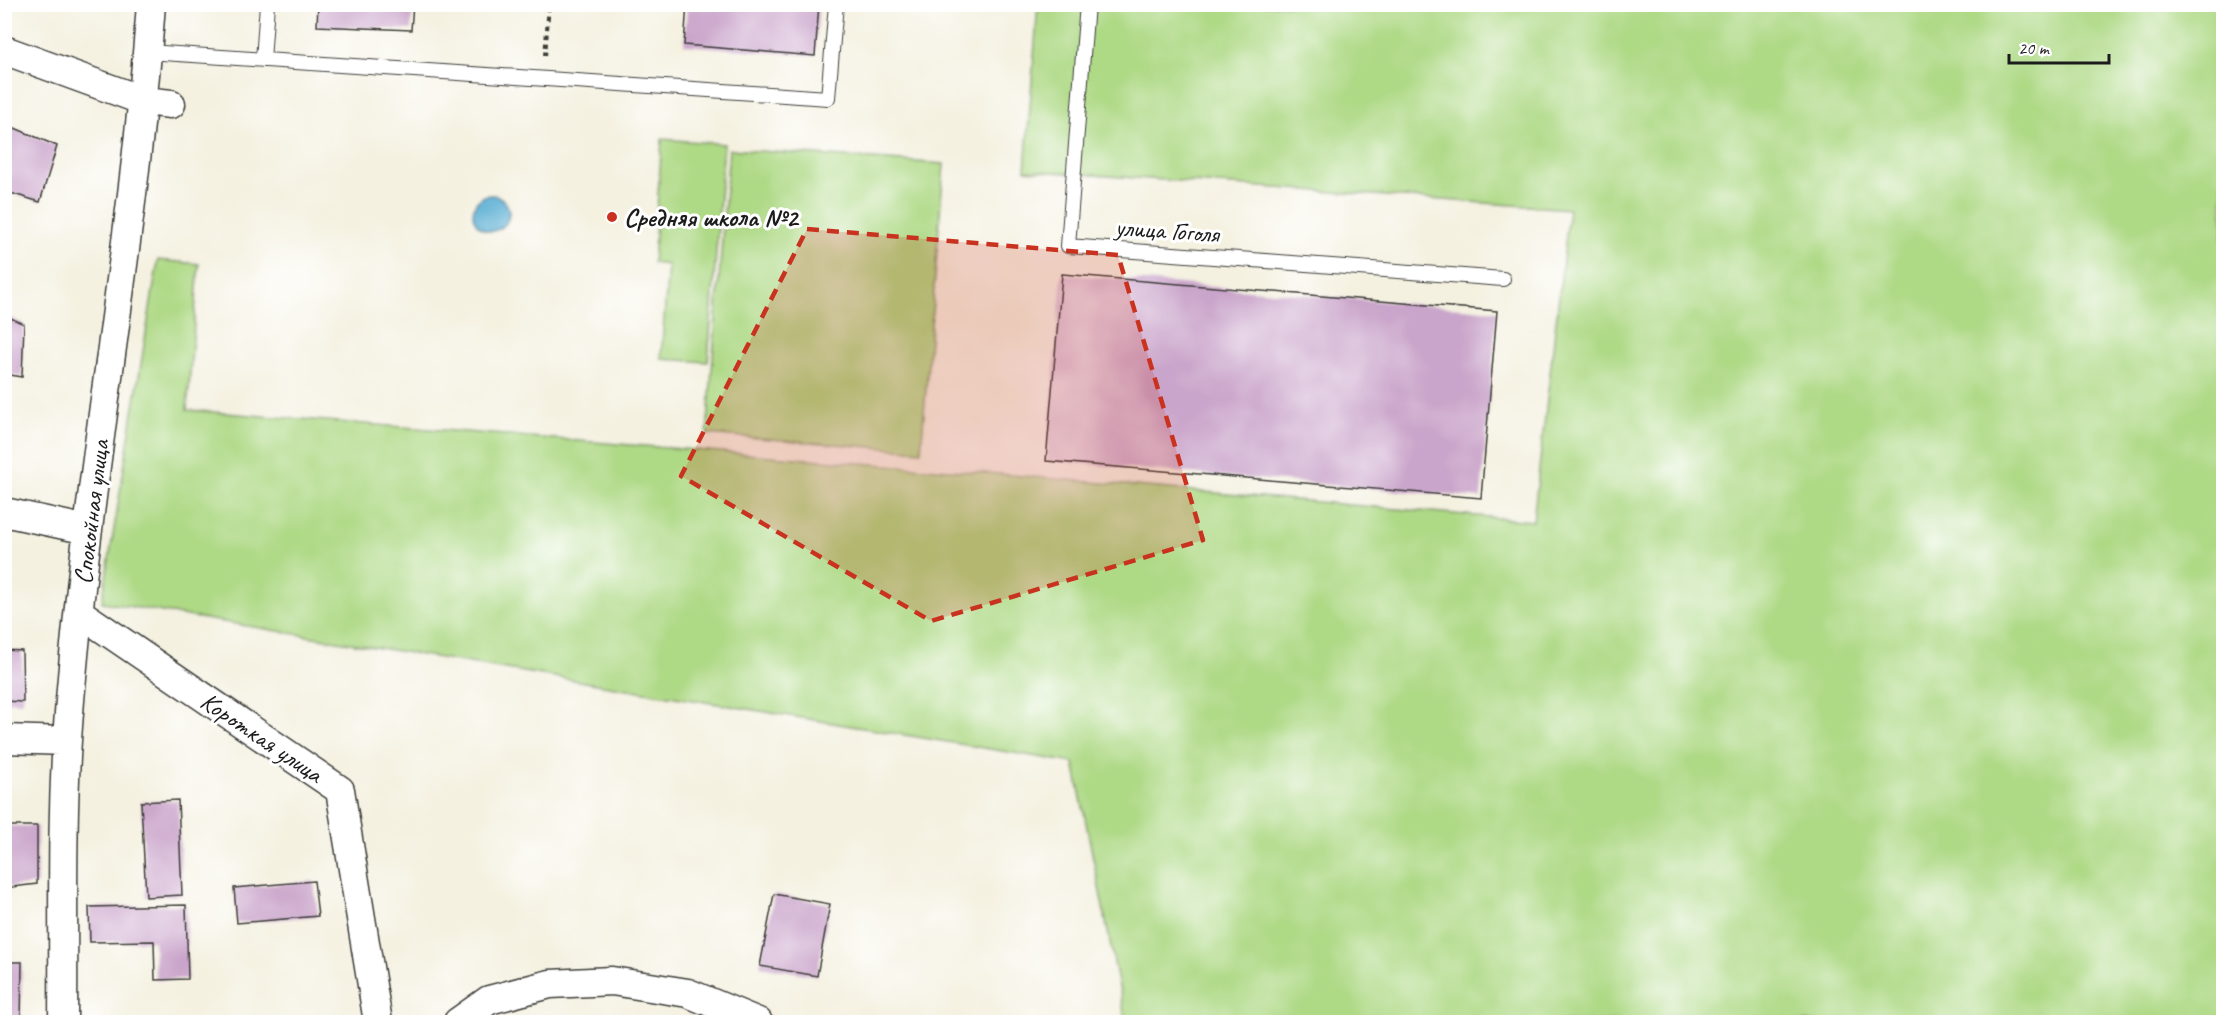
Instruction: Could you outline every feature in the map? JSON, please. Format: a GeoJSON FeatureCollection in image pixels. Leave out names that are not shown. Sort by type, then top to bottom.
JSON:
{"type":"FeatureCollection","features":[{"type":"Feature","properties":{"kind":"street","name":"Спокойная улица"},"geometry":{"type":"LineString","coordinates":[[63,1023],[67,741],[88,530],[158,103],[148,52],[151,4]]}},
{"type":"Feature","properties":{"kind":"street"},"geometry":{"type":"LineString","coordinates":[[4,50],[158,103]]}},
{"type":"Feature","properties":{"kind":"street"},"geometry":{"type":"LineString","coordinates":[[4,512],[88,530]]}},
{"type":"Feature","properties":{"kind":"street","name":"Короткая улица"},"geometry":{"type":"LineString","coordinates":[[80,613],[340,790],[378,1023]]}},
{"type":"Feature","properties":{"kind":"street"},"geometry":{"type":"LineString","coordinates":[[4,739],[67,741]]}},
{"type":"Feature","properties":{"kind":"street"},"geometry":{"type":"LineString","coordinates":[[458,1023],[489,1000],[550,984],[612,981],[688,993],[758,1023]]}},
{"type":"Feature","properties":{"kind":"lane"},"geometry":{"type":"LineString","coordinates":[[263,60],[267,4]]}},
{"type":"Feature","properties":{"kind":"lane"},"geometry":{"type":"LineString","coordinates":[[148,52],[828,98],[836,4]]}},
{"type":"Feature","properties":{"kind":"lane","name":"улица Гоголя"},"geometry":{"type":"LineString","coordinates":[[1087,4],[1068,246],[1503,279]]}},
{"type":"Feature","properties":{"kind":"path"},"geometry":{"type":"LineString","coordinates":[[543,79],[549,4]]}},
{"type":"Feature","properties":{"kind":"highlighted area"},"geometry":{"type":"Polygon","coordinates":[[[807,229],[1118,255],[1203,540],[931,621],[681,476],[807,229]]]}},
{"type":"Feature","properties":{"kind":"green space"},"geometry":{"type":"Polygon","coordinates":[[[1038,5],[2223,5],[2223,1022],[1126,1022],[1074,763],[102,602],[158,260],[199,264],[187,410],[1000,474],[1533,521],[1569,209],[1025,170],[1038,5]]]}},
{"type":"Feature","properties":{"kind":"green space"},"geometry":{"type":"Polygon","coordinates":[[[662,139],[724,144],[708,362],[661,359],[668,265],[653,263],[662,139]]]}},
{"type":"Feature","properties":{"kind":"green space"},"geometry":{"type":"Polygon","coordinates":[[[729,149],[944,164],[921,451],[707,434],[729,149]]]}},
{"type":"Feature","properties":{"kind":"water"},"geometry":{"type":"Polygon","coordinates":[[[491,195],[504,200],[509,213],[504,226],[491,231],[478,226],[473,213],[478,200],[491,195]]]}},
{"type":"Feature","properties":{"kind":"building"},"geometry":{"type":"Polygon","coordinates":[[[318,4],[413,4],[411,30],[317,26],[318,4]]]}},
{"type":"Feature","properties":{"kind":"building"},"geometry":{"type":"Polygon","coordinates":[[[687,4],[819,4],[815,56],[684,45],[687,4]]]}},
{"type":"Feature","properties":{"kind":"building"},"geometry":{"type":"Polygon","coordinates":[[[10,126],[57,146],[40,202],[4,191],[4,141],[10,126]]]}},
{"type":"Feature","properties":{"kind":"building"},"geometry":{"type":"Polygon","coordinates":[[[1062,274],[1497,311],[1481,498],[1046,461],[1062,274]]]}},
{"type":"Feature","properties":{"kind":"building"},"geometry":{"type":"Polygon","coordinates":[[[4,315],[24,324],[22,377],[4,374],[4,315]]]}},
{"type":"Feature","properties":{"kind":"building"},"geometry":{"type":"Polygon","coordinates":[[[4,650],[22,651],[23,702],[4,701],[4,650]]]}},
{"type":"Feature","properties":{"kind":"building"},"geometry":{"type":"Polygon","coordinates":[[[178,800],[182,895],[146,897],[141,802],[178,800]]]}},
{"type":"Feature","properties":{"kind":"building"},"geometry":{"type":"Polygon","coordinates":[[[4,826],[37,826],[37,884],[4,888],[4,826]]]}},
{"type":"Feature","properties":{"kind":"building"},"geometry":{"type":"Polygon","coordinates":[[[314,881],[318,916],[237,923],[234,888],[314,881]]]}},
{"type":"Feature","properties":{"kind":"building"},"geometry":{"type":"Polygon","coordinates":[[[774,894],[830,904],[817,976],[760,966],[774,894]]]}},
{"type":"Feature","properties":{"kind":"building"},"geometry":{"type":"Polygon","coordinates":[[[186,905],[188,979],[155,980],[154,941],[90,942],[89,907],[186,905]]]}},
{"type":"Feature","properties":{"kind":"building"},"geometry":{"type":"Polygon","coordinates":[[[4,962],[22,962],[21,1022],[4,1022],[4,962]]]}},
{"type":"Feature","properties":{"kind":"place","name":"Средняя школа №2"},"geometry":{"type":"Point","coordinates":[612,217]}}]}
